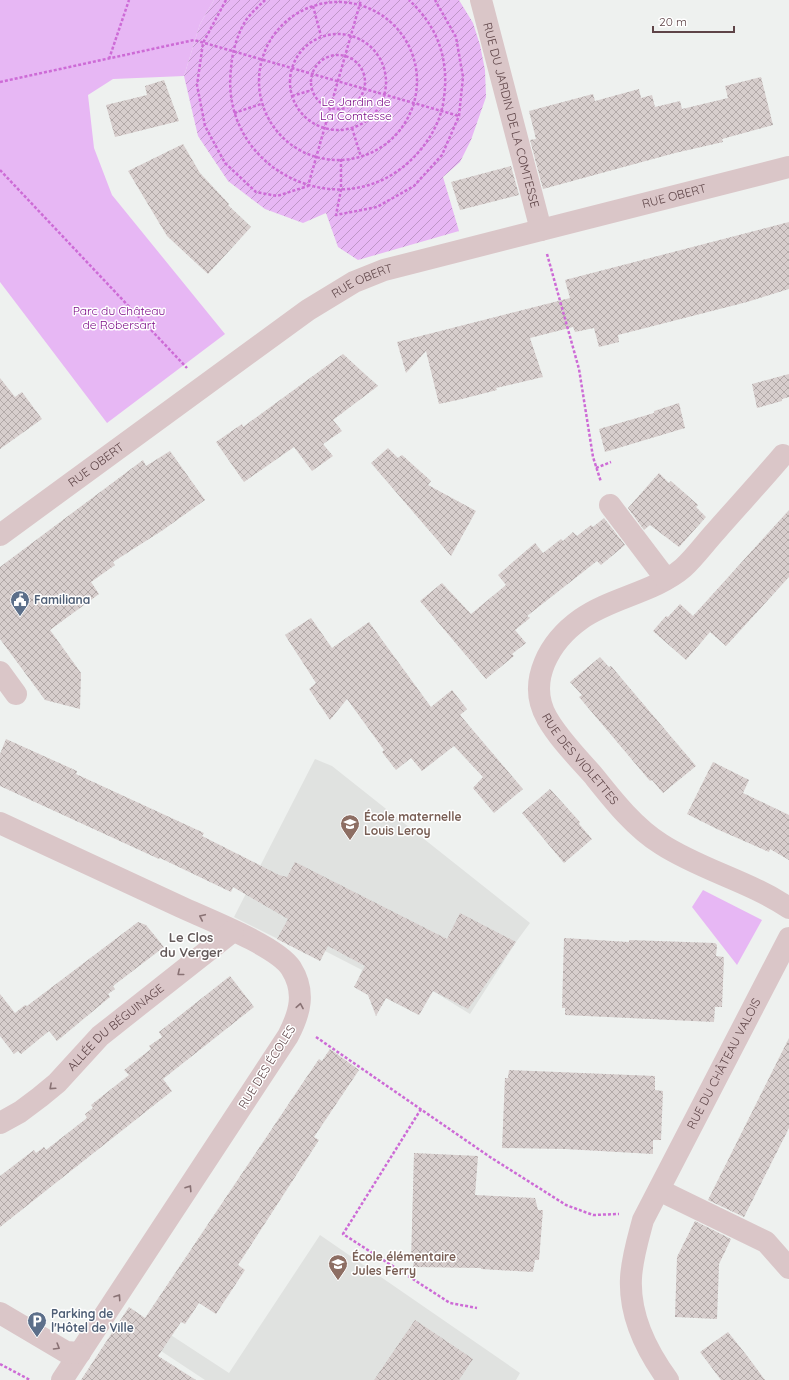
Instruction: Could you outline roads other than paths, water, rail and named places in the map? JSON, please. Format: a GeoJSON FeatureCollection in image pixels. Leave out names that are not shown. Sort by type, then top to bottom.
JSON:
{"type":"FeatureCollection","features":[{"type":"Feature","properties":{"kind":"street","name":"RUE DU JARDIN DE LA COMTESSE"},"geometry":{"type":"LineString","coordinates":[[481,0],[541,230]]}},
{"type":"Feature","properties":{"kind":"street","name":"RUE OBERT"},"geometry":{"type":"LineString","coordinates":[[0,535],[308,310],[365,277],[384,270],[789,166]]}},
{"type":"Feature","properties":{"kind":"street","name":"RUE DES VIOLETTES"},"geometry":{"type":"LineString","coordinates":[[783,456],[683,568],[666,579],[582,618],[564,632],[550,650],[542,666],[539,682],[540,699],[546,717],[562,739],[640,828],[662,844],[767,894],[789,908]]}},
{"type":"Feature","properties":{"kind":"street"},"geometry":{"type":"LineString","coordinates":[[610,505],[666,579]]}},
{"type":"Feature","properties":{"kind":"street"},"geometry":{"type":"LineString","coordinates":[[0,672],[16,694]]}},
{"type":"Feature","properties":{"kind":"street","name":"RUE DES ÉCOLES"},"geometry":{"type":"LineString","coordinates":[[0,823],[232,931],[280,955],[291,968],[298,981],[301,997],[295,1022],[274,1059],[62,1380]]}},
{"type":"Feature","properties":{"kind":"street","name":"ALLÉE DU BÉGUINAGE"},"geometry":{"type":"LineString","coordinates":[[0,1123],[20,1112],[57,1083],[100,1036],[232,931]]}},
{"type":"Feature","properties":{"kind":"street","name":"RUE DU CHÂTEAU VALOIS"},"geometry":{"type":"LineString","coordinates":[[668,1380],[652,1356],[638,1328],[633,1305],[631,1278],[634,1254],[643,1220],[789,938]]}},
{"type":"Feature","properties":{"kind":"street"},"geometry":{"type":"LineString","coordinates":[[659,1190],[766,1242],[789,1268]]}},
{"type":"Feature","properties":{"kind":"street"},"geometry":{"type":"LineString","coordinates":[[0,1313],[66,1352],[80,1352]]}},
{"type":"Feature","properties":{"kind":"place","name":"Familiana"},"geometry":{"type":"Point","coordinates":[20,617]}},
{"type":"Feature","properties":{"kind":"place","name":"École maternelle Louis Leroy"},"geometry":{"type":"Point","coordinates":[350,841]}},
{"type":"Feature","properties":{"kind":"place","name":"École élémentaire Jules Ferry"},"geometry":{"type":"Point","coordinates":[338,1281]}},
{"type":"Feature","properties":{"kind":"place","name":"Parking de l'Hôtel de Ville"},"geometry":{"type":"Point","coordinates":[37,1338]}},
{"type":"Feature","properties":{"kind":"district","name":"Le Clos du Verger"},"geometry":{"type":"Point","coordinates":[191,944]}},
{"type":"Feature","properties":{"kind":"park label","name":"Le Jardin de La Comtesse"},"geometry":{"type":"Point","coordinates":[356,109]}},
{"type":"Feature","properties":{"kind":"park label","name":"Parc du Château de Robersart"},"geometry":{"type":"Point","coordinates":[119,318]}}]}
